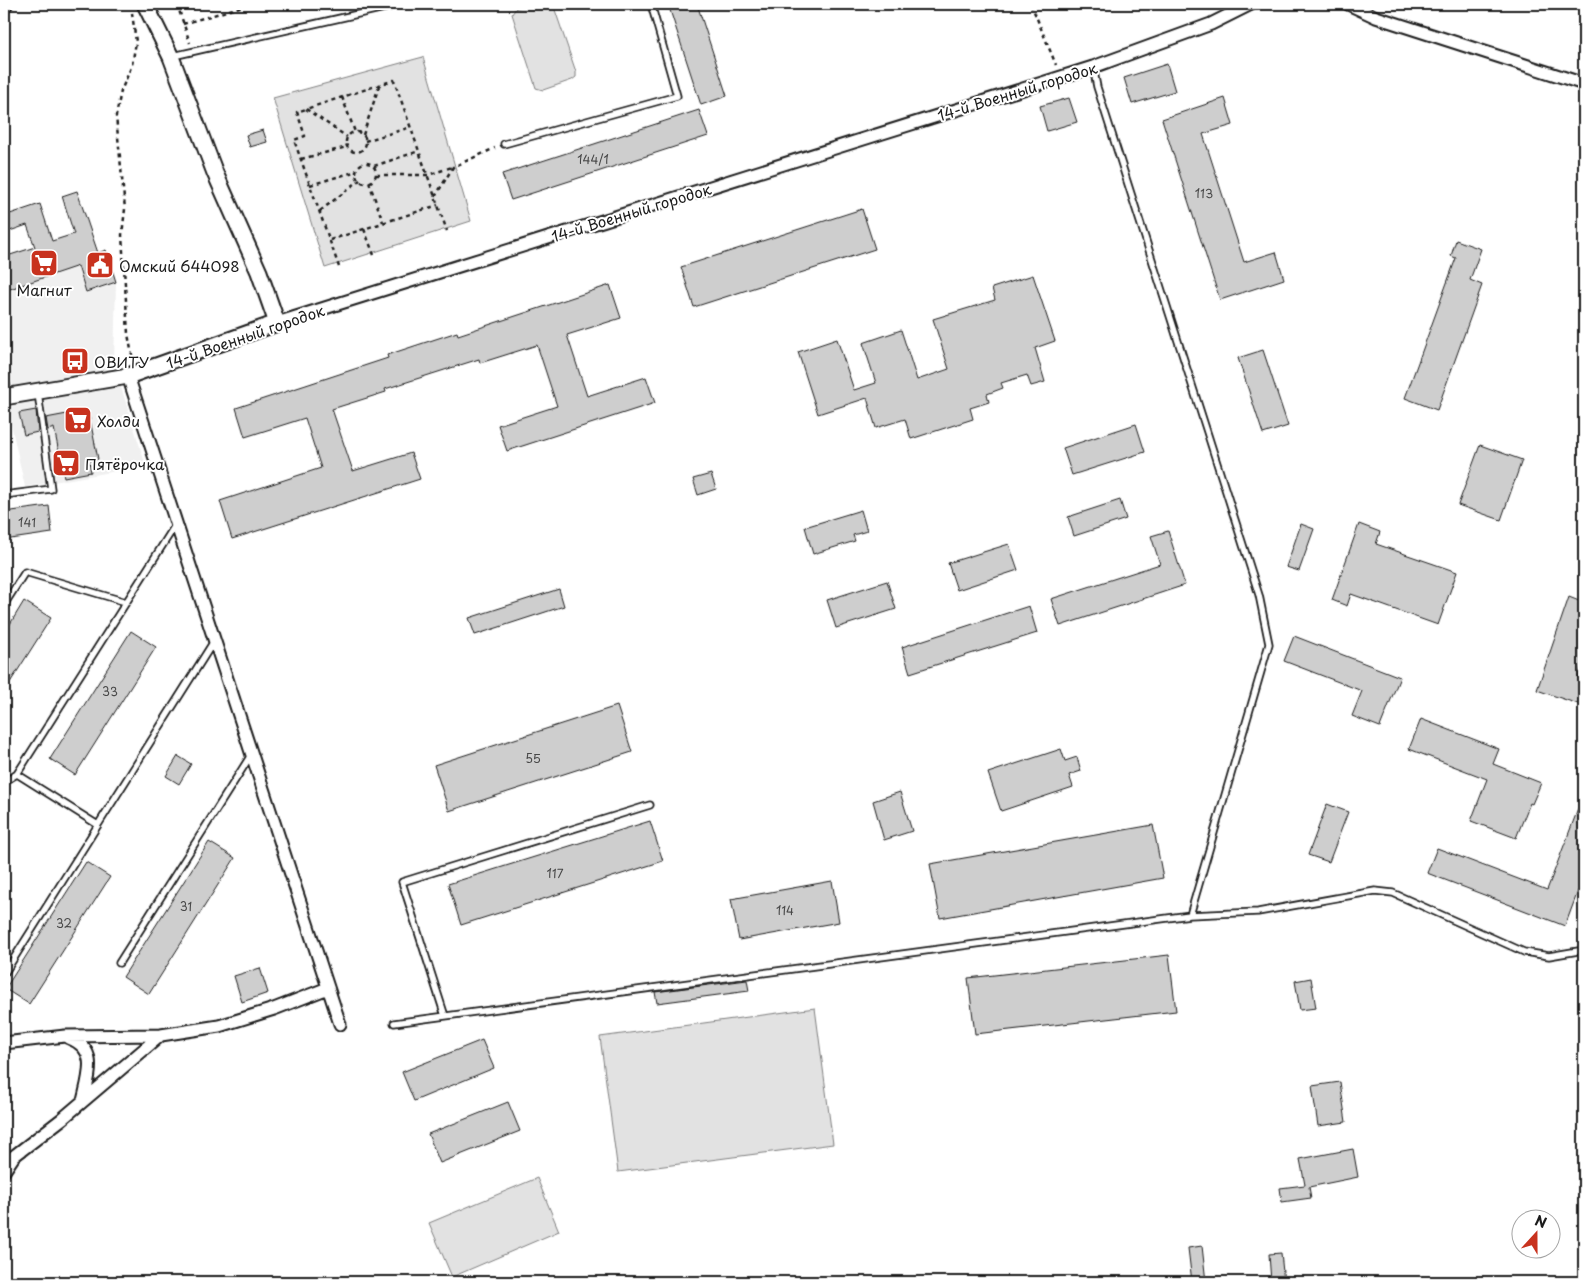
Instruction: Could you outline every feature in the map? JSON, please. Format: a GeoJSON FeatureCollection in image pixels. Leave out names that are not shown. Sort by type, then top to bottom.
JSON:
{"type":"FeatureCollection","features":[{"type":"Feature","properties":{"kind":"street","name":"14-й Военный городок"},"geometry":{"type":"LineString","coordinates":[[7,396],[132,375],[277,323],[1093,67],[1211,24],[1251,4]]}},
{"type":"Feature","properties":{"kind":"street"},"geometry":{"type":"LineString","coordinates":[[1348,4],[1376,17],[1584,84]]}},
{"type":"Feature","properties":{"kind":"street"},"geometry":{"type":"LineString","coordinates":[[138,5],[171,57],[215,173],[259,272],[277,323]]}},
{"type":"Feature","properties":{"kind":"street"},"geometry":{"type":"LineString","coordinates":[[132,375],[176,524],[340,1024]]}},
{"type":"Feature","properties":{"kind":"street"},"geometry":{"type":"LineString","coordinates":[[4,1043],[65,1036],[161,1035],[219,1026],[274,1010],[328,988]]}},
{"type":"Feature","properties":{"kind":"street"},"geometry":{"type":"LineString","coordinates":[[4,1171],[14,1156],[62,1119],[161,1035]]}},
{"type":"Feature","properties":{"kind":"street"},"geometry":{"type":"LineString","coordinates":[[65,1036],[79,1042],[87,1050],[89,1070],[83,1100]]}},
{"type":"Feature","properties":{"kind":"lane"},"geometry":{"type":"LineString","coordinates":[[171,57],[402,4]]}},
{"type":"Feature","properties":{"kind":"lane"},"geometry":{"type":"LineString","coordinates":[[504,144],[677,96],[651,4]]}},
{"type":"Feature","properties":{"kind":"lane"},"geometry":{"type":"LineString","coordinates":[[1093,67],[1100,97],[1259,595],[1269,644],[1190,915]]}},
{"type":"Feature","properties":{"kind":"lane"},"geometry":{"type":"LineString","coordinates":[[4,378],[7,396]]}},
{"type":"Feature","properties":{"kind":"lane"},"geometry":{"type":"LineString","coordinates":[[4,495],[51,489],[38,391]]}},
{"type":"Feature","properties":{"kind":"lane"},"geometry":{"type":"LineString","coordinates":[[4,782],[17,774],[176,524]]}},
{"type":"Feature","properties":{"kind":"lane"},"geometry":{"type":"LineString","coordinates":[[4,605],[25,572],[126,602]]}},
{"type":"Feature","properties":{"kind":"lane"},"geometry":{"type":"LineString","coordinates":[[4,974],[214,641]]}},
{"type":"Feature","properties":{"kind":"lane"},"geometry":{"type":"LineString","coordinates":[[120,963],[251,755]]}},
{"type":"Feature","properties":{"kind":"lane"},"geometry":{"type":"LineString","coordinates":[[17,774],[98,825]]}},
{"type":"Feature","properties":{"kind":"lane"},"geometry":{"type":"LineString","coordinates":[[444,1016],[402,882],[650,805]]}},
{"type":"Feature","properties":{"kind":"lane"},"geometry":{"type":"LineString","coordinates":[[394,1023],[1190,915],[1258,912],[1375,890],[1393,893],[1524,952],[1549,956],[1584,950]]}},
{"type":"Feature","properties":{"kind":"path"},"geometry":{"type":"LineString","coordinates":[[177,4],[192,52]]}},
{"type":"Feature","properties":{"kind":"path"},"geometry":{"type":"LineString","coordinates":[[184,24],[250,4]]}},
{"type":"Feature","properties":{"kind":"path"},"geometry":{"type":"LineString","coordinates":[[1031,4],[1061,77]]}},
{"type":"Feature","properties":{"kind":"path"},"geometry":{"type":"LineString","coordinates":[[132,375],[122,235],[125,209],[116,116],[120,91],[132,65],[136,42],[138,5]]}},
{"type":"Feature","properties":{"kind":"path"},"geometry":{"type":"LineString","coordinates":[[339,267],[294,140],[305,136],[297,112],[342,97],[394,80],[447,231]]}},
{"type":"Feature","properties":{"kind":"path"},"geometry":{"type":"LineString","coordinates":[[363,136],[378,86]]}},
{"type":"Feature","properties":{"kind":"path"},"geometry":{"type":"LineString","coordinates":[[306,109],[347,137],[348,147],[352,151],[359,151],[364,147],[366,141],[363,136],[355,132],[342,97]]}},
{"type":"Feature","properties":{"kind":"path"},"geometry":{"type":"LineString","coordinates":[[366,141],[411,127]]}},
{"type":"Feature","properties":{"kind":"path"},"geometry":{"type":"LineString","coordinates":[[347,137],[355,132]]}},
{"type":"Feature","properties":{"kind":"path"},"geometry":{"type":"LineString","coordinates":[[369,182],[376,175],[428,175],[453,167],[504,144]]}},
{"type":"Feature","properties":{"kind":"path"},"geometry":{"type":"LineString","coordinates":[[301,159],[348,147]]}},
{"type":"Feature","properties":{"kind":"path"},"geometry":{"type":"LineString","coordinates":[[310,185],[357,171],[362,164],[368,163],[374,166],[419,151]]}},
{"type":"Feature","properties":{"kind":"path"},"geometry":{"type":"LineString","coordinates":[[374,166],[376,175]]}},
{"type":"Feature","properties":{"kind":"path"},"geometry":{"type":"LineString","coordinates":[[435,197],[453,167]]}},
{"type":"Feature","properties":{"kind":"path"},"geometry":{"type":"LineString","coordinates":[[357,171],[360,180]]}},
{"type":"Feature","properties":{"kind":"path"},"geometry":{"type":"LineString","coordinates":[[320,212],[360,180]]}},
{"type":"Feature","properties":{"kind":"path"},"geometry":{"type":"LineString","coordinates":[[360,180],[369,182]]}},
{"type":"Feature","properties":{"kind":"path"},"geometry":{"type":"LineString","coordinates":[[369,182],[383,222]]}},
{"type":"Feature","properties":{"kind":"path"},"geometry":{"type":"LineString","coordinates":[[330,240],[438,205]]}},
{"type":"Feature","properties":{"kind":"path"},"geometry":{"type":"LineString","coordinates":[[364,229],[374,255]]}},
{"type":"Feature","properties":{"kind":"shaded area"},"geometry":{"type":"Polygon","coordinates":[[[529,4],[553,4],[576,72],[576,77],[572,80],[543,90],[536,88],[512,14],[516,8],[529,4]]]}},
{"type":"Feature","properties":{"kind":"shaded area"},"geometry":{"type":"Polygon","coordinates":[[[423,57],[471,221],[325,268],[273,98],[423,57]]]}},
{"type":"Feature","properties":{"kind":"shaded area"},"geometry":{"type":"Polygon","coordinates":[[[77,191],[97,252],[106,250],[116,282],[114,365],[146,466],[25,487],[4,393],[4,257],[74,234],[62,196],[77,191]]]}},
{"type":"Feature","properties":{"kind":"shaded area"},"geometry":{"type":"Polygon","coordinates":[[[815,1008],[833,1144],[618,1172],[600,1037],[815,1008]]]}},
{"type":"Feature","properties":{"kind":"shaded area"},"geometry":{"type":"Polygon","coordinates":[[[537,1178],[559,1231],[452,1277],[429,1223],[537,1178]]]}},
{"type":"Feature","properties":{"kind":"building"},"geometry":{"type":"Polygon","coordinates":[[[668,4],[697,4],[727,96],[701,105],[668,4]]]}},
{"type":"Feature","properties":{"kind":"building"},"geometry":{"type":"Polygon","coordinates":[[[1167,64],[1175,91],[1132,104],[1124,78],[1167,64]]]}},
{"type":"Feature","properties":{"kind":"building"},"geometry":{"type":"Polygon","coordinates":[[[1069,98],[1077,122],[1047,131],[1040,106],[1069,98]]]}},
{"type":"Feature","properties":{"kind":"building"},"geometry":{"type":"Polygon","coordinates":[[[1225,98],[1233,125],[1203,134],[1244,262],[1276,252],[1284,279],[1220,300],[1162,119],[1225,98]]]}},
{"type":"Feature","properties":{"kind":"building"},"geometry":{"type":"Polygon","coordinates":[[[699,110],[708,136],[511,200],[502,174],[699,110]]]}},
{"type":"Feature","properties":{"kind":"building"},"geometry":{"type":"Polygon","coordinates":[[[263,130],[267,142],[250,147],[246,135],[263,130]]]}},
{"type":"Feature","properties":{"kind":"building"},"geometry":{"type":"Polygon","coordinates":[[[77,191],[98,253],[106,250],[116,282],[86,292],[78,266],[4,291],[4,257],[35,247],[27,225],[4,233],[4,216],[40,204],[52,241],[74,234],[62,196],[77,191]]]}},
{"type":"Feature","properties":{"kind":"building"},"geometry":{"type":"Polygon","coordinates":[[[862,209],[875,249],[694,307],[681,267],[862,209]]]}},
{"type":"Feature","properties":{"kind":"building"},"geometry":{"type":"Polygon","coordinates":[[[1456,240],[1481,249],[1470,280],[1482,285],[1437,410],[1405,398],[1456,258],[1451,256],[1456,240]]]}},
{"type":"Feature","properties":{"kind":"building"},"geometry":{"type":"Polygon","coordinates":[[[1033,275],[1055,341],[1035,348],[1045,382],[1031,386],[1027,375],[1001,383],[1003,388],[987,394],[989,402],[970,408],[973,419],[911,439],[905,419],[876,428],[867,398],[818,414],[798,352],[837,339],[854,390],[876,383],[863,343],[901,330],[917,380],[949,369],[933,319],[995,300],[992,288],[1033,275]]]}},
{"type":"Feature","properties":{"kind":"building"},"geometry":{"type":"Polygon","coordinates":[[[610,285],[621,318],[567,335],[587,396],[646,377],[655,403],[507,451],[498,425],[557,406],[537,345],[480,363],[479,359],[385,389],[386,392],[332,409],[353,471],[411,453],[420,479],[232,539],[220,501],[321,468],[305,418],[245,437],[236,408],[388,358],[387,355],[457,332],[458,335],[610,285]]]}},
{"type":"Feature","properties":{"kind":"building"},"geometry":{"type":"Polygon","coordinates":[[[1263,350],[1288,426],[1263,434],[1238,358],[1263,350]]]}},
{"type":"Feature","properties":{"kind":"building"},"geometry":{"type":"Polygon","coordinates":[[[36,410],[38,432],[24,435],[19,413],[36,410]]]}},
{"type":"Feature","properties":{"kind":"building"},"geometry":{"type":"Polygon","coordinates":[[[88,410],[98,459],[89,461],[91,472],[64,477],[54,428],[48,430],[46,418],[88,410]]]}},
{"type":"Feature","properties":{"kind":"building"},"geometry":{"type":"Polygon","coordinates":[[[1136,424],[1145,452],[1072,475],[1063,448],[1136,424]]]}},
{"type":"Feature","properties":{"kind":"building"},"geometry":{"type":"Polygon","coordinates":[[[1480,445],[1522,460],[1501,520],[1458,505],[1480,445]]]}},
{"type":"Feature","properties":{"kind":"building"},"geometry":{"type":"Polygon","coordinates":[[[711,474],[716,489],[698,495],[693,479],[711,474]]]}},
{"type":"Feature","properties":{"kind":"building"},"geometry":{"type":"Polygon","coordinates":[[[1120,500],[1126,519],[1074,536],[1068,517],[1120,500]]]}},
{"type":"Feature","properties":{"kind":"building"},"geometry":{"type":"Polygon","coordinates":[[[49,506],[52,533],[4,540],[4,512],[49,506]]]}},
{"type":"Feature","properties":{"kind":"building"},"geometry":{"type":"Polygon","coordinates":[[[861,510],[867,531],[853,535],[855,541],[813,554],[805,527],[861,510]]]}},
{"type":"Feature","properties":{"kind":"building"},"geometry":{"type":"Polygon","coordinates":[[[1301,524],[1314,529],[1299,571],[1286,567],[1301,524]]]}},
{"type":"Feature","properties":{"kind":"building"},"geometry":{"type":"Polygon","coordinates":[[[1359,524],[1380,532],[1376,544],[1457,572],[1438,625],[1351,594],[1347,606],[1332,600],[1359,524]]]}},
{"type":"Feature","properties":{"kind":"building"},"geometry":{"type":"Polygon","coordinates":[[[1168,531],[1185,585],[1060,626],[1051,599],[1160,564],[1151,536],[1168,531]]]}},
{"type":"Feature","properties":{"kind":"building"},"geometry":{"type":"Polygon","coordinates":[[[1009,544],[1018,570],[957,590],[948,563],[1009,544]]]}},
{"type":"Feature","properties":{"kind":"building"},"geometry":{"type":"Polygon","coordinates":[[[887,581],[896,609],[836,628],[827,600],[887,581]]]}},
{"type":"Feature","properties":{"kind":"building"},"geometry":{"type":"Polygon","coordinates":[[[559,589],[564,606],[475,635],[469,618],[559,589]]]}},
{"type":"Feature","properties":{"kind":"building"},"geometry":{"type":"Polygon","coordinates":[[[1569,597],[1584,603],[1584,659],[1578,678],[1584,680],[1584,706],[1537,690],[1569,597]]]}},
{"type":"Feature","properties":{"kind":"building"},"geometry":{"type":"Polygon","coordinates":[[[24,601],[51,618],[4,692],[4,634],[24,601]]]}},
{"type":"Feature","properties":{"kind":"building"},"geometry":{"type":"Polygon","coordinates":[[[1029,606],[1037,633],[910,673],[902,647],[1029,606]]]}},
{"type":"Feature","properties":{"kind":"building"},"geometry":{"type":"Polygon","coordinates":[[[131,631],[156,647],[75,775],[50,759],[131,631]]]}},
{"type":"Feature","properties":{"kind":"building"},"geometry":{"type":"Polygon","coordinates":[[[1294,636],[1400,677],[1380,727],[1352,716],[1362,691],[1284,661],[1294,636]]]}},
{"type":"Feature","properties":{"kind":"building"},"geometry":{"type":"Polygon","coordinates":[[[617,706],[632,752],[449,811],[434,765],[617,706]]]}},
{"type":"Feature","properties":{"kind":"building"},"geometry":{"type":"Polygon","coordinates":[[[1421,719],[1499,749],[1493,764],[1541,783],[1532,804],[1530,803],[1516,838],[1471,821],[1487,779],[1409,749],[1421,719]]]}},
{"type":"Feature","properties":{"kind":"building"},"geometry":{"type":"Polygon","coordinates":[[[1061,749],[1065,761],[1077,757],[1081,771],[1069,775],[1073,787],[1001,811],[988,773],[1061,749]]]}},
{"type":"Feature","properties":{"kind":"building"},"geometry":{"type":"Polygon","coordinates":[[[178,756],[191,764],[179,784],[166,776],[178,756]]]}},
{"type":"Feature","properties":{"kind":"building"},"geometry":{"type":"Polygon","coordinates":[[[900,792],[912,831],[884,840],[873,801],[900,792]]]}},
{"type":"Feature","properties":{"kind":"building"},"geometry":{"type":"Polygon","coordinates":[[[1583,796],[1584,875],[1565,926],[1427,873],[1437,848],[1547,890],[1583,796]]]}},
{"type":"Feature","properties":{"kind":"building"},"geometry":{"type":"Polygon","coordinates":[[[1327,804],[1348,812],[1329,862],[1308,855],[1327,804]]]}},
{"type":"Feature","properties":{"kind":"building"},"geometry":{"type":"Polygon","coordinates":[[[650,821],[663,861],[461,925],[448,884],[650,821]]]}},
{"type":"Feature","properties":{"kind":"building"},"geometry":{"type":"Polygon","coordinates":[[[1153,825],[1163,878],[940,918],[930,864],[1153,825]]]}},
{"type":"Feature","properties":{"kind":"building"},"geometry":{"type":"Polygon","coordinates":[[[209,842],[235,858],[149,994],[123,977],[209,842]]]}},
{"type":"Feature","properties":{"kind":"building"},"geometry":{"type":"Polygon","coordinates":[[[86,862],[110,877],[29,1004],[5,989],[86,862]]]}},
{"type":"Feature","properties":{"kind":"building"},"geometry":{"type":"Polygon","coordinates":[[[832,881],[839,922],[739,940],[731,899],[832,881]]]}},
{"type":"Feature","properties":{"kind":"building"},"geometry":{"type":"Polygon","coordinates":[[[1169,955],[1176,1011],[975,1034],[968,978],[1169,955]]]}},
{"type":"Feature","properties":{"kind":"building"},"geometry":{"type":"Polygon","coordinates":[[[260,968],[268,993],[242,1002],[234,976],[260,968]]]}},
{"type":"Feature","properties":{"kind":"building"},"geometry":{"type":"Polygon","coordinates":[[[1311,978],[1316,1008],[1300,1010],[1295,981],[1311,978]]]}},
{"type":"Feature","properties":{"kind":"building"},"geometry":{"type":"Polygon","coordinates":[[[747,980],[749,991],[657,1003],[655,992],[747,980]]]}},
{"type":"Feature","properties":{"kind":"building"},"geometry":{"type":"Polygon","coordinates":[[[482,1040],[494,1068],[414,1101],[402,1072],[482,1040]]]}},
{"type":"Feature","properties":{"kind":"building"},"geometry":{"type":"Polygon","coordinates":[[[1340,1082],[1346,1122],[1318,1126],[1312,1086],[1340,1082]]]}},
{"type":"Feature","properties":{"kind":"building"},"geometry":{"type":"Polygon","coordinates":[[[508,1102],[520,1131],[440,1163],[428,1134],[508,1102]]]}},
{"type":"Feature","properties":{"kind":"building"},"geometry":{"type":"Polygon","coordinates":[[[1353,1149],[1358,1177],[1309,1187],[1311,1198],[1282,1202],[1280,1188],[1305,1185],[1300,1159],[1353,1149]]]}},
{"type":"Feature","properties":{"kind":"building"},"geometry":{"type":"Polygon","coordinates":[[[1202,1246],[1206,1282],[1192,1282],[1188,1248],[1202,1246]]]}},
{"type":"Feature","properties":{"kind":"building"},"geometry":{"type":"Polygon","coordinates":[[[1281,1253],[1284,1282],[1271,1282],[1269,1254],[1281,1253]]]}},
{"type":"Feature","properties":{"kind":"place","name":"Магнит"},"geometry":{"type":"Point","coordinates":[44,263]}},
{"type":"Feature","properties":{"kind":"place","name":"Омский 644098"},"geometry":{"type":"Point","coordinates":[100,265]}},
{"type":"Feature","properties":{"kind":"place","name":"ОВИТУ"},"geometry":{"type":"Point","coordinates":[75,361]}},
{"type":"Feature","properties":{"kind":"place","name":"Холди"},"geometry":{"type":"Point","coordinates":[78,420]}},
{"type":"Feature","properties":{"kind":"place","name":"Пятёрочка"},"geometry":{"type":"Point","coordinates":[66,463]}}]}
